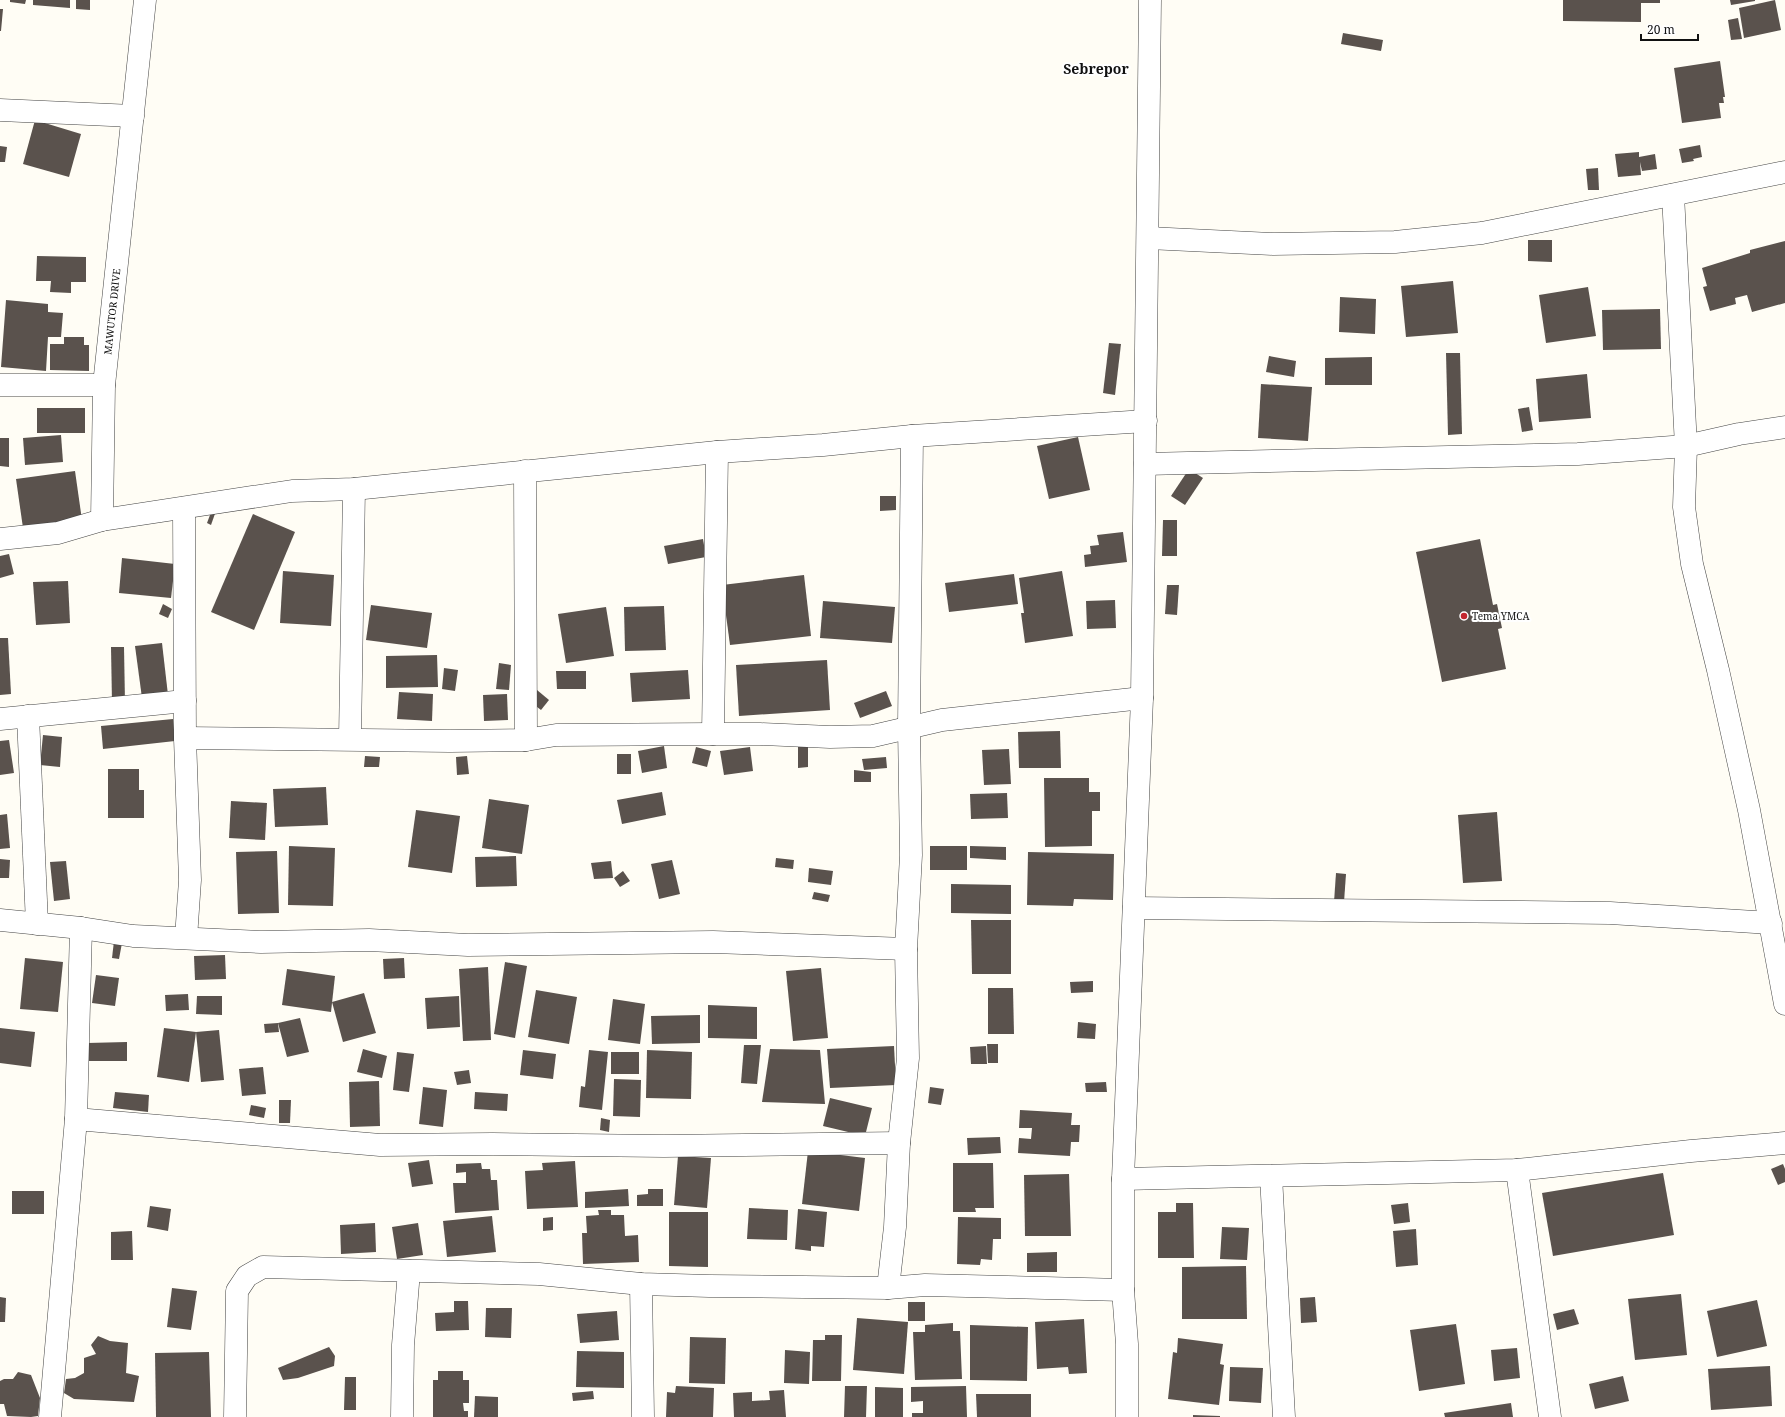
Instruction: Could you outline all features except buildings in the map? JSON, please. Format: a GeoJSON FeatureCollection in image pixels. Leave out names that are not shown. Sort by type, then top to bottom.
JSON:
{"type":"FeatureCollection","features":[{"type":"Feature","properties":{"kind":"street","name":"MAWUTOR DRIVE"},"geometry":{"type":"LineString","coordinates":[[102,520],[104,385],[145,0]]}},
{"type":"Feature","properties":{"kind":"street"},"geometry":{"type":"LineString","coordinates":[[1127,1417],[1127,1344],[1123,1290],[1124,1179],[1142,698],[1150,0]]}},
{"type":"Feature","properties":{"kind":"street"},"geometry":{"type":"LineString","coordinates":[[0,110],[133,116]]}},
{"type":"Feature","properties":{"kind":"street"},"geometry":{"type":"LineString","coordinates":[[1148,238],[1273,244],[1395,242],[1482,233],[1785,172]]}},
{"type":"Feature","properties":{"kind":"street"},"geometry":{"type":"LineString","coordinates":[[1673,195],[1686,446],[1684,507],[1692,564],[1718,670],[1747,802],[1771,923],[1781,953],[1785,1004]]}},
{"type":"Feature","properties":{"kind":"street"},"geometry":{"type":"LineString","coordinates":[[0,385],[104,385]]}},
{"type":"Feature","properties":{"kind":"street"},"geometry":{"type":"LineString","coordinates":[[0,539],[58,533],[102,520],[292,491],[354,489],[717,452],[823,445],[912,436],[1146,421]]}},
{"type":"Feature","properties":{"kind":"street"},"geometry":{"type":"LineString","coordinates":[[1145,464],[1578,454],[1686,446],[1739,434],[1785,427]]}},
{"type":"Feature","properties":{"kind":"street"},"geometry":{"type":"LineString","coordinates":[[888,1288],[895,1227],[900,1143],[908,1058],[906,949],[911,855],[909,727],[912,576],[912,436]]}},
{"type":"Feature","properties":{"kind":"street"},"geometry":{"type":"LineString","coordinates":[[713,734],[717,452]]}},
{"type":"Feature","properties":{"kind":"street"},"geometry":{"type":"LineString","coordinates":[[525,472],[526,740]]}},
{"type":"Feature","properties":{"kind":"street"},"geometry":{"type":"LineString","coordinates":[[350,739],[354,489]]}},
{"type":"Feature","properties":{"kind":"street"},"geometry":{"type":"LineString","coordinates":[[184,508],[185,738],[190,880],[186,938]]}},
{"type":"Feature","properties":{"kind":"street"},"geometry":{"type":"LineString","coordinates":[[185,738],[450,741],[526,740],[556,735],[760,734],[830,737],[866,736],[895,732],[909,727],[942,720],[1142,698]]}},
{"type":"Feature","properties":{"kind":"street"},"geometry":{"type":"LineString","coordinates":[[0,719],[185,701]]}},
{"type":"Feature","properties":{"kind":"street"},"geometry":{"type":"LineString","coordinates":[[28,716],[37,924]]}},
{"type":"Feature","properties":{"kind":"street"},"geometry":{"type":"LineString","coordinates":[[1134,908],[1610,913],[1771,923]]}},
{"type":"Feature","properties":{"kind":"street"},"geometry":{"type":"LineString","coordinates":[[0,920],[81,928],[134,936],[261,942],[369,940],[468,945],[713,942],[906,949]]}},
{"type":"Feature","properties":{"kind":"street"},"geometry":{"type":"LineString","coordinates":[[50,1417],[76,1119],[81,928]]}},
{"type":"Feature","properties":{"kind":"street"},"geometry":{"type":"LineString","coordinates":[[76,1119],[380,1145],[493,1144],[664,1146],[900,1143]]}},
{"type":"Feature","properties":{"kind":"street"},"geometry":{"type":"LineString","coordinates":[[1124,1179],[1517,1170],[1691,1151],[1785,1143]]}},
{"type":"Feature","properties":{"kind":"street"},"geometry":{"type":"LineString","coordinates":[[1517,1170],[1550,1417]]}},
{"type":"Feature","properties":{"kind":"street"},"geometry":{"type":"LineString","coordinates":[[1271,1176],[1284,1417]]}},
{"type":"Feature","properties":{"kind":"street"},"geometry":{"type":"LineString","coordinates":[[236,1417],[237,1291],[247,1276],[263,1267],[539,1274],[641,1284],[888,1288],[925,1285],[1123,1290]]}},
{"type":"Feature","properties":{"kind":"street"},"geometry":{"type":"LineString","coordinates":[[402,1417],[403,1345],[409,1271]]}},
{"type":"Feature","properties":{"kind":"street"},"geometry":{"type":"LineString","coordinates":[[641,1284],[643,1417]]}},
{"type":"Feature","properties":{"kind":"place","name":"Tema YMCA"},"geometry":{"type":"Point","coordinates":[1464,616]}},
{"type":"Feature","properties":{"kind":"district","name":"Sebrepor"},"geometry":{"type":"Point","coordinates":[1096,68]}}]}
